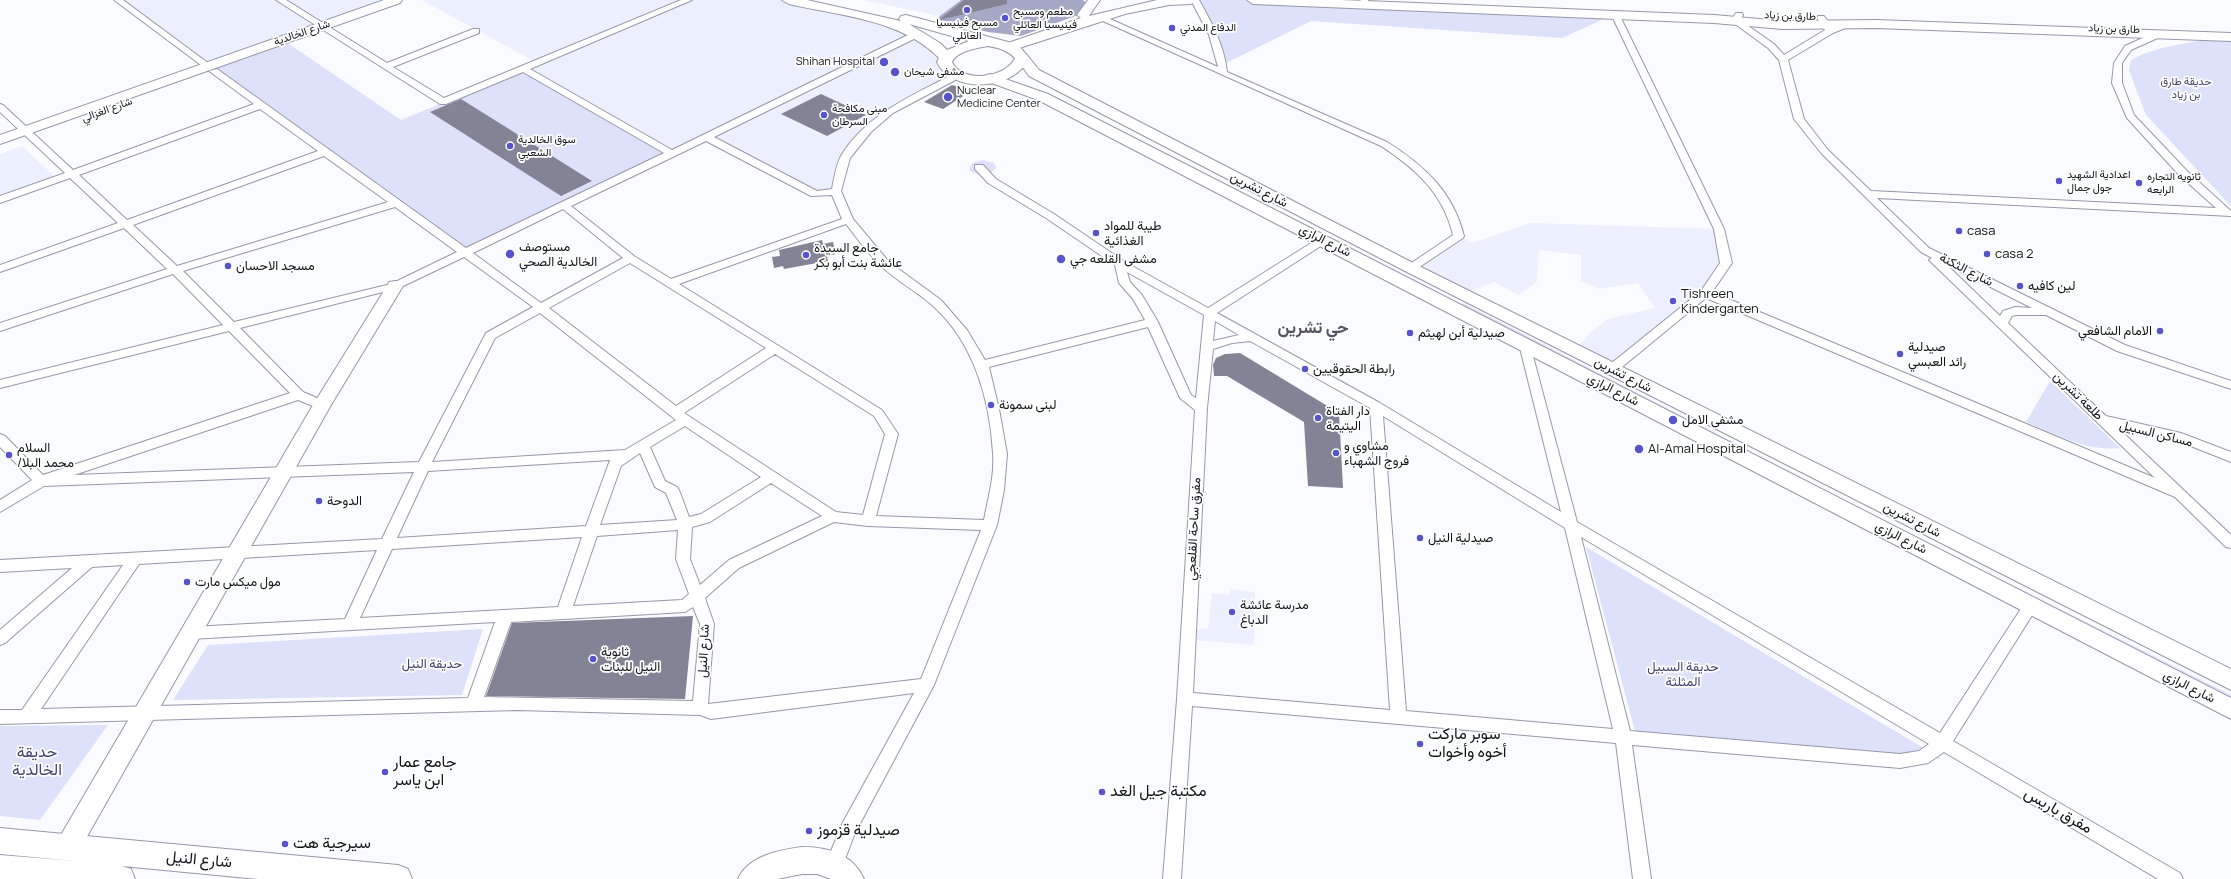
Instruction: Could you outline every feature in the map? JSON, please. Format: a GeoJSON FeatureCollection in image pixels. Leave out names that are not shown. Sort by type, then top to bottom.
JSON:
{"type":"FeatureCollection","features":[{"type":"Feature","properties":{"kind":"main road","name":"شارع الخالدية"},"geometry":{"type":"LineString","coordinates":[[211,68],[396,0]]}},
{"type":"Feature","properties":{"kind":"main road"},"geometry":{"type":"LineString","coordinates":[[789,0],[900,25],[935,46],[946,57]]}},
{"type":"Feature","properties":{"kind":"main road"},"geometry":{"type":"LineString","coordinates":[[831,0],[895,15],[988,42],[1012,50],[1021,65],[1014,71],[991,78],[970,78],[958,75],[947,68],[945,63],[946,57],[954,50],[968,45],[988,42]]}},
{"type":"Feature","properties":{"kind":"main road"},"geometry":{"type":"LineString","coordinates":[[1012,50],[1103,8],[1142,0]]}},
{"type":"Feature","properties":{"kind":"main road"},"geometry":{"type":"LineString","coordinates":[[1103,8],[1191,0]]}},
{"type":"Feature","properties":{"kind":"main road"},"geometry":{"type":"LineString","coordinates":[[1252,0],[1737,18]]}},
{"type":"Feature","properties":{"kind":"main road"},"geometry":{"type":"LineString","coordinates":[[1349,0],[1737,18],[1825,25],[1924,25],[2231,37]]}},
{"type":"Feature","properties":{"kind":"main road","name":"طارق بن زياد"},"geometry":{"type":"LineString","coordinates":[[1825,25],[2231,33]]}},
{"type":"Feature","properties":{"kind":"main road","name":"شارع تشرين"},"geometry":{"type":"LineString","coordinates":[[1012,50],[1034,73],[1411,268],[2231,680]]}},
{"type":"Feature","properties":{"kind":"main road","name":"شارع الغزالي"},"geometry":{"type":"LineString","coordinates":[[0,148],[30,133],[211,68]]}},
{"type":"Feature","properties":{"kind":"main road","name":"شارع الرازي"},"geometry":{"type":"LineString","coordinates":[[991,78],[1043,97],[2231,709]]}},
{"type":"Feature","properties":{"kind":"main road"},"geometry":{"type":"LineString","coordinates":[[0,140],[30,133]]}},
{"type":"Feature","properties":{"kind":"main road"},"geometry":{"type":"LineString","coordinates":[[67,848],[322,405],[394,286]]}},
{"type":"Feature","properties":{"kind":"main road","name":"شارع النيل"},"geometry":{"type":"LineString","coordinates":[[0,841],[398,879]]}},
{"type":"Feature","properties":{"kind":"main road"},"geometry":{"type":"LineString","coordinates":[[752,879],[758,873],[785,862],[810,860],[842,872]]}},
{"type":"Feature","properties":{"kind":"main road"},"geometry":{"type":"LineString","coordinates":[[0,868],[44,875],[121,879]]}},
{"type":"Feature","properties":{"kind":"street"},"geometry":{"type":"LineString","coordinates":[[118,0],[540,307],[680,417],[833,518],[868,521],[990,525]]}},
{"type":"Feature","properties":{"kind":"street"},"geometry":{"type":"LineString","coordinates":[[280,0],[442,102],[688,0]]}},
{"type":"Feature","properties":{"kind":"street"},"geometry":{"type":"LineString","coordinates":[[1195,0],[1215,37],[1222,55],[1223,73]]}},
{"type":"Feature","properties":{"kind":"street"},"geometry":{"type":"LineString","coordinates":[[1103,8],[1223,73],[1384,144],[1407,159],[1444,198],[1452,212],[1459,236],[1411,268]]}},
{"type":"Feature","properties":{"kind":"street"},"geometry":{"type":"LineString","coordinates":[[1612,369],[1705,293],[1726,263],[1719,229],[1616,14]]}},
{"type":"Feature","properties":{"kind":"street"},"geometry":{"type":"LineString","coordinates":[[1737,18],[1771,46],[1783,59],[1825,25]]}},
{"type":"Feature","properties":{"kind":"street"},"geometry":{"type":"LineString","coordinates":[[385,67],[476,31]]}},
{"type":"Feature","properties":{"kind":"street"},"geometry":{"type":"LineString","coordinates":[[0,384],[91,360],[232,327],[394,286],[672,154],[917,34]]}},
{"type":"Feature","properties":{"kind":"street"},"geometry":{"type":"LineString","coordinates":[[2159,34],[2128,48],[2118,63],[2118,83],[2130,116],[2183,172],[2228,214]]}},
{"type":"Feature","properties":{"kind":"street","name":"شارع الثكنة"},"geometry":{"type":"LineString","coordinates":[[1783,59],[1799,119],[1825,152],[1925,250],[2121,348],[2231,385]]}},
{"type":"Feature","properties":{"kind":"street"},"geometry":{"type":"LineString","coordinates":[[524,69],[672,154]]}},
{"type":"Feature","properties":{"kind":"street"},"geometry":{"type":"LineString","coordinates":[[842,872],[848,830],[926,685],[990,525],[997,490],[1000,454],[993,409],[982,365],[964,333],[937,303],[885,264],[848,220],[836,190],[845,157],[868,130],[890,111],[958,75]]}},
{"type":"Feature","properties":{"kind":"street"},"geometry":{"type":"LineString","coordinates":[[0,200],[261,105]]}},
{"type":"Feature","properties":{"kind":"street"},"geometry":{"type":"LineString","coordinates":[[0,107],[30,133],[71,174],[175,270],[299,395],[322,405]]}},
{"type":"Feature","properties":{"kind":"street"},"geometry":{"type":"LineString","coordinates":[[706,137],[815,194],[836,190]]}},
{"type":"Feature","properties":{"kind":"street"},"geometry":{"type":"LineString","coordinates":[[0,269],[325,152]]}},
{"type":"Feature","properties":{"kind":"street","name":"مفرق باريس"},"geometry":{"type":"LineString","coordinates":[[979,167],[992,180],[1050,216],[1121,264],[1210,312],[1376,406],[1570,524],[2174,879]]}},
{"type":"Feature","properties":{"kind":"street"},"geometry":{"type":"LineString","coordinates":[[1868,194],[2228,214]]}},
{"type":"Feature","properties":{"kind":"street"},"geometry":{"type":"LineString","coordinates":[[0,327],[175,270],[396,203]]}},
{"type":"Feature","properties":{"kind":"street"},"geometry":{"type":"LineString","coordinates":[[564,205],[630,258],[878,413],[892,434],[868,521]]}},
{"type":"Feature","properties":{"kind":"street"},"geometry":{"type":"LineString","coordinates":[[671,283],[848,220]]}},
{"type":"Feature","properties":{"kind":"street"},"geometry":{"type":"LineString","coordinates":[[1210,312],[1323,240]]}},
{"type":"Feature","properties":{"kind":"street","name":"طلعة تشرين"},"geometry":{"type":"LineString","coordinates":[[1925,250],[2104,420],[2177,493],[2231,543]]}},
{"type":"Feature","properties":{"kind":"street"},"geometry":{"type":"LineString","coordinates":[[349,625],[423,467],[490,336],[630,258]]}},
{"type":"Feature","properties":{"kind":"street"},"geometry":{"type":"LineString","coordinates":[[1121,264],[1121,272],[1126,283],[1138,297],[1152,322],[1186,398],[1201,408]]}},
{"type":"Feature","properties":{"kind":"street"},"geometry":{"type":"LineString","coordinates":[[1705,293],[2177,493]]}},
{"type":"Feature","properties":{"kind":"street"},"geometry":{"type":"LineString","coordinates":[[2002,324],[2007,314],[2015,311],[2050,312]]}},
{"type":"Feature","properties":{"kind":"street","name":"مفرق ساحة القلعجي"},"geometry":{"type":"LineString","coordinates":[[1172,879],[1185,699],[1201,408],[1210,312]]}},
{"type":"Feature","properties":{"kind":"street"},"geometry":{"type":"LineString","coordinates":[[982,365],[1152,322]]}},
{"type":"Feature","properties":{"kind":"street"},"geometry":{"type":"LineString","coordinates":[[1207,346],[1231,339],[1254,337]]}},
{"type":"Feature","properties":{"kind":"street"},"geometry":{"type":"LineString","coordinates":[[1525,344],[1595,618],[1623,736],[1642,879]]}},
{"type":"Feature","properties":{"kind":"street"},"geometry":{"type":"LineString","coordinates":[[562,613],[615,463],[643,445],[775,348]]}},
{"type":"Feature","properties":{"kind":"street"},"geometry":{"type":"LineString","coordinates":[[0,507],[41,481],[299,395]]}},
{"type":"Feature","properties":{"kind":"street"},"geometry":{"type":"LineString","coordinates":[[1376,406],[1399,718]]}},
{"type":"Feature","properties":{"kind":"street","name":"مساكن السبيل"},"geometry":{"type":"LineString","coordinates":[[2104,420],[2181,438],[2231,458]]}},
{"type":"Feature","properties":{"kind":"street"},"geometry":{"type":"LineString","coordinates":[[0,439],[5,452],[41,481],[423,467],[628,454]]}},
{"type":"Feature","properties":{"kind":"street"},"geometry":{"type":"LineString","coordinates":[[643,445],[660,484],[672,490],[686,524]]}},
{"type":"Feature","properties":{"kind":"street"},"geometry":{"type":"LineString","coordinates":[[0,566],[236,554],[686,524],[705,518],[771,477]]}},
{"type":"Feature","properties":{"kind":"street"},"geometry":{"type":"LineString","coordinates":[[190,633],[685,606],[734,564],[833,518]]}},
{"type":"Feature","properties":{"kind":"street","name":"شارع النيل"},"geometry":{"type":"LineString","coordinates":[[686,524],[682,559],[707,624],[700,708]]}},
{"type":"Feature","properties":{"kind":"street"},"geometry":{"type":"LineString","coordinates":[[27,716],[135,559]]}},
{"type":"Feature","properties":{"kind":"street"},"geometry":{"type":"LineString","coordinates":[[0,639],[88,562]]}},
{"type":"Feature","properties":{"kind":"street"},"geometry":{"type":"LineString","coordinates":[[1185,699],[1900,761],[1922,758],[1942,744],[2031,605]]}},
{"type":"Feature","properties":{"kind":"street"},"geometry":{"type":"LineString","coordinates":[[474,704],[505,616]]}},
{"type":"Feature","properties":{"kind":"street"},"geometry":{"type":"LineString","coordinates":[[0,717],[517,702],[700,708],[711,712],[926,685]]}},
{"type":"Feature","properties":{"kind":"shaded area"},"geometry":{"type":"Polygon","coordinates":[[[118,0],[396,0],[208,66],[118,0]]]}},
{"type":"Feature","properties":{"kind":"shaded area"},"geometry":{"type":"Polygon","coordinates":[[[422,0],[789,0],[900,25],[917,34],[958,75],[890,111],[845,157],[836,191],[815,194],[706,137],[672,154],[524,69],[537,63],[422,0]]]}},
{"type":"Feature","properties":{"kind":"shaded area"},"geometry":{"type":"Polygon","coordinates":[[[863,0],[960,0],[940,16],[863,0]]]}},
{"type":"Feature","properties":{"kind":"shaded area","name":"مطعم ومسبح فينيسيا العائلي"},"geometry":{"type":"Polygon","coordinates":[[[961,0],[1083,0],[1086,3],[1078,15],[1021,36],[988,32],[936,19],[961,0]]]}},
{"type":"Feature","properties":{"kind":"shaded area"},"geometry":{"type":"Polygon","coordinates":[[[22,146],[57,179],[0,200],[0,154],[22,146]]]}},
{"type":"Feature","properties":{"kind":"shaded area","name":"Tishreen Kindergarten"},"geometry":{"type":"Polygon","coordinates":[[[1530,223],[1719,229],[1726,263],[1705,293],[1612,369],[1575,351],[1590,333],[1608,319],[1655,308],[1638,283],[1599,289],[1581,281],[1581,255],[1539,250],[1537,282],[1518,295],[1495,282],[1462,294],[1411,268],[1459,236],[1473,243],[1530,223]]]}},
{"type":"Feature","properties":{"kind":"shaded area","name":"مدرسة عائشة الدباغ"},"geometry":{"type":"Polygon","coordinates":[[[1231,589],[1255,592],[1254,645],[1194,640],[1194,630],[1208,628],[1212,593],[1229,595],[1231,589]]]}},
{"type":"Feature","properties":{"kind":"green space"},"geometry":{"type":"Polygon","coordinates":[[[1195,0],[1253,0],[1615,14],[1562,38],[1311,21],[1220,66],[1195,0]]]}},
{"type":"Feature","properties":{"kind":"green space"},"geometry":{"type":"Polygon","coordinates":[[[283,40],[401,120],[524,69],[672,154],[464,252],[208,66],[283,40]]]}},
{"type":"Feature","properties":{"kind":"green space","name":"حديقة طارق بن زياد"},"geometry":{"type":"Polygon","coordinates":[[[2207,40],[2231,41],[2231,206],[2146,115],[2129,70],[2131,60],[2149,52],[2207,40]]]}},
{"type":"Feature","properties":{"kind":"green space"},"geometry":{"type":"Polygon","coordinates":[[[983,160],[994,163],[996,168],[990,173],[983,175],[976,174],[969,170],[972,163],[983,160]]]}},
{"type":"Feature","properties":{"kind":"green space"},"geometry":{"type":"Polygon","coordinates":[[[1463,303],[1901,529],[2231,695],[2231,701],[1459,307],[1463,303]]]}},
{"type":"Feature","properties":{"kind":"green space"},"geometry":{"type":"Polygon","coordinates":[[[2050,381],[2120,448],[2108,449],[2083,445],[2026,422],[2050,381]]]}},
{"type":"Feature","properties":{"kind":"green space","name":"حديقة السبيل المثلثة"},"geometry":{"type":"Polygon","coordinates":[[[1586,547],[1942,759],[1635,731],[1586,547]]]}},
{"type":"Feature","properties":{"kind":"green space","name":"حديقة النيل"},"geometry":{"type":"Polygon","coordinates":[[[483,629],[462,695],[173,700],[208,645],[483,629]]]}},
{"type":"Feature","properties":{"kind":"green space","name":"حديقة الخالدية"},"geometry":{"type":"Polygon","coordinates":[[[108,725],[40,820],[0,816],[0,726],[108,725]]]}},
{"type":"Feature","properties":{"kind":"building","name":"مسبح فينيسيا العائلي"},"geometry":{"type":"Polygon","coordinates":[[[964,0],[1007,0],[1007,4],[939,20],[964,0]]]}},
{"type":"Feature","properties":{"kind":"building","name":"Nuclear Medicine Center"},"geometry":{"type":"Polygon","coordinates":[[[952,85],[971,91],[943,109],[924,102],[952,85]]]}},
{"type":"Feature","properties":{"kind":"building","name":"مبنى مكافحة السرطان"},"geometry":{"type":"Polygon","coordinates":[[[821,94],[866,115],[827,136],[781,114],[821,94]]]}},
{"type":"Feature","properties":{"kind":"building","name":"سوق الخالدية الشعبي"},"geometry":{"type":"Polygon","coordinates":[[[461,99],[592,181],[561,196],[430,112],[461,99]]]}},
{"type":"Feature","properties":{"kind":"building","name":"جامع السيدة عائشة بنت أبو بكر"},"geometry":{"type":"Polygon","coordinates":[[[822,240],[823,244],[833,242],[836,254],[827,256],[828,261],[784,269],[783,266],[774,268],[772,257],[780,256],[779,250],[822,240]]]}},
{"type":"Feature","properties":{"kind":"building","name":"دار الفتاة اليتيمة"},"geometry":{"type":"Polygon","coordinates":[[[1240,353],[1339,413],[1343,488],[1308,486],[1304,422],[1227,376],[1214,376],[1213,365],[1216,358],[1225,354],[1240,353]]]}},
{"type":"Feature","properties":{"kind":"building","name":"ثانوية النيل للبنات"},"geometry":{"type":"Polygon","coordinates":[[[693,616],[685,699],[486,696],[512,623],[693,616]]]}},
{"type":"Feature","properties":{"kind":"place","name":"مسبح فينيسيا العائلي"},"geometry":{"type":"Point","coordinates":[967,10]}},
{"type":"Feature","properties":{"kind":"place","name":"مطعم ومسبح فينيسيا العائلي"},"geometry":{"type":"Point","coordinates":[1005,18]}},
{"type":"Feature","properties":{"kind":"place","name":"الدفاع المدني"},"geometry":{"type":"Point","coordinates":[1172,28]}},
{"type":"Feature","properties":{"kind":"place","name":"Shihan Hospital"},"geometry":{"type":"Point","coordinates":[884,62]}},
{"type":"Feature","properties":{"kind":"place","name":"مشفى شيحان"},"geometry":{"type":"Point","coordinates":[895,72]}},
{"type":"Feature","properties":{"kind":"place","name":"Nuclear Medicine Center"},"geometry":{"type":"Point","coordinates":[948,97]}},
{"type":"Feature","properties":{"kind":"place","name":"مبنى مكافحة السرطان"},"geometry":{"type":"Point","coordinates":[824,115]}},
{"type":"Feature","properties":{"kind":"place","name":"سوق الخالدية الشعبي"},"geometry":{"type":"Point","coordinates":[510,146]}},
{"type":"Feature","properties":{"kind":"place","name":"اعدادية الشهيد جول جمال"},"geometry":{"type":"Point","coordinates":[2059,181]}},
{"type":"Feature","properties":{"kind":"place","name":"ثانويه التجاره الرابعه"},"geometry":{"type":"Point","coordinates":[2139,183]}},
{"type":"Feature","properties":{"kind":"place","name":"casa"},"geometry":{"type":"Point","coordinates":[1959,231]}},
{"type":"Feature","properties":{"kind":"place","name":"طيبة للمواد الغذائية"},"geometry":{"type":"Point","coordinates":[1096,233]}},
{"type":"Feature","properties":{"kind":"place","name":"مستوصف الخالدية الصحي"},"geometry":{"type":"Point","coordinates":[510,254]}},
{"type":"Feature","properties":{"kind":"place","name":"casa 2"},"geometry":{"type":"Point","coordinates":[1987,254]}},
{"type":"Feature","properties":{"kind":"place","name":"جامع السيدة عائشة بنت أبو بكر"},"geometry":{"type":"Point","coordinates":[806,255]}},
{"type":"Feature","properties":{"kind":"place","name":"مشفى القلعه جي"},"geometry":{"type":"Point","coordinates":[1061,259]}},
{"type":"Feature","properties":{"kind":"place","name":"مسجد الاحسان"},"geometry":{"type":"Point","coordinates":[228,266]}},
{"type":"Feature","properties":{"kind":"place","name":"لين كافيه"},"geometry":{"type":"Point","coordinates":[2020,286]}},
{"type":"Feature","properties":{"kind":"place","name":"Tishreen Kindergarten"},"geometry":{"type":"Point","coordinates":[1673,301]}},
{"type":"Feature","properties":{"kind":"place","name":"الامام الشافعي"},"geometry":{"type":"Point","coordinates":[2160,331]}},
{"type":"Feature","properties":{"kind":"place","name":"صيدلية أبن لهيثم"},"geometry":{"type":"Point","coordinates":[1410,333]}},
{"type":"Feature","properties":{"kind":"place","name":"صيدلية رائد العبسي"},"geometry":{"type":"Point","coordinates":[1900,354]}},
{"type":"Feature","properties":{"kind":"place","name":"رابطة الحقوقيين"},"geometry":{"type":"Point","coordinates":[1305,369]}},
{"type":"Feature","properties":{"kind":"place","name":"لبنى سمونة"},"geometry":{"type":"Point","coordinates":[991,405]}},
{"type":"Feature","properties":{"kind":"place","name":"دار الفتاة اليتيمة"},"geometry":{"type":"Point","coordinates":[1318,418]}},
{"type":"Feature","properties":{"kind":"place","name":"مشفى الامل"},"geometry":{"type":"Point","coordinates":[1673,420]}},
{"type":"Feature","properties":{"kind":"place","name":"Al-Amal Hospital"},"geometry":{"type":"Point","coordinates":[1639,449]}},
{"type":"Feature","properties":{"kind":"place","name":"مشاوي و فروج الشهباء"},"geometry":{"type":"Point","coordinates":[1336,453]}},
{"type":"Feature","properties":{"kind":"place","name":"السلام /محمد البلا"},"geometry":{"type":"Point","coordinates":[9,455]}},
{"type":"Feature","properties":{"kind":"place","name":"الدوحة"},"geometry":{"type":"Point","coordinates":[319,501]}},
{"type":"Feature","properties":{"kind":"place","name":"صيدلية النيل"},"geometry":{"type":"Point","coordinates":[1420,538]}},
{"type":"Feature","properties":{"kind":"place","name":"مول ميكس مارت"},"geometry":{"type":"Point","coordinates":[187,582]}},
{"type":"Feature","properties":{"kind":"place","name":"مدرسة عائشة الدباغ"},"geometry":{"type":"Point","coordinates":[1232,612]}},
{"type":"Feature","properties":{"kind":"place","name":"ثانوية النيل للبنات"},"geometry":{"type":"Point","coordinates":[593,659]}},
{"type":"Feature","properties":{"kind":"place","name":"سوبر ماركت أخوه وأخوات"},"geometry":{"type":"Point","coordinates":[1420,744]}},
{"type":"Feature","properties":{"kind":"place","name":"جامع عمار ابن ياسر"},"geometry":{"type":"Point","coordinates":[385,772]}},
{"type":"Feature","properties":{"kind":"place","name":"مكتبة جيل الغد"},"geometry":{"type":"Point","coordinates":[1102,792]}},
{"type":"Feature","properties":{"kind":"place","name":"صيدلية قزموز"},"geometry":{"type":"Point","coordinates":[809,831]}},
{"type":"Feature","properties":{"kind":"place","name":"سيرجية هت"},"geometry":{"type":"Point","coordinates":[285,844]}},
{"type":"Feature","properties":{"kind":"district","name":"حي تشرين"},"geometry":{"type":"Point","coordinates":[1313,328]}}]}
